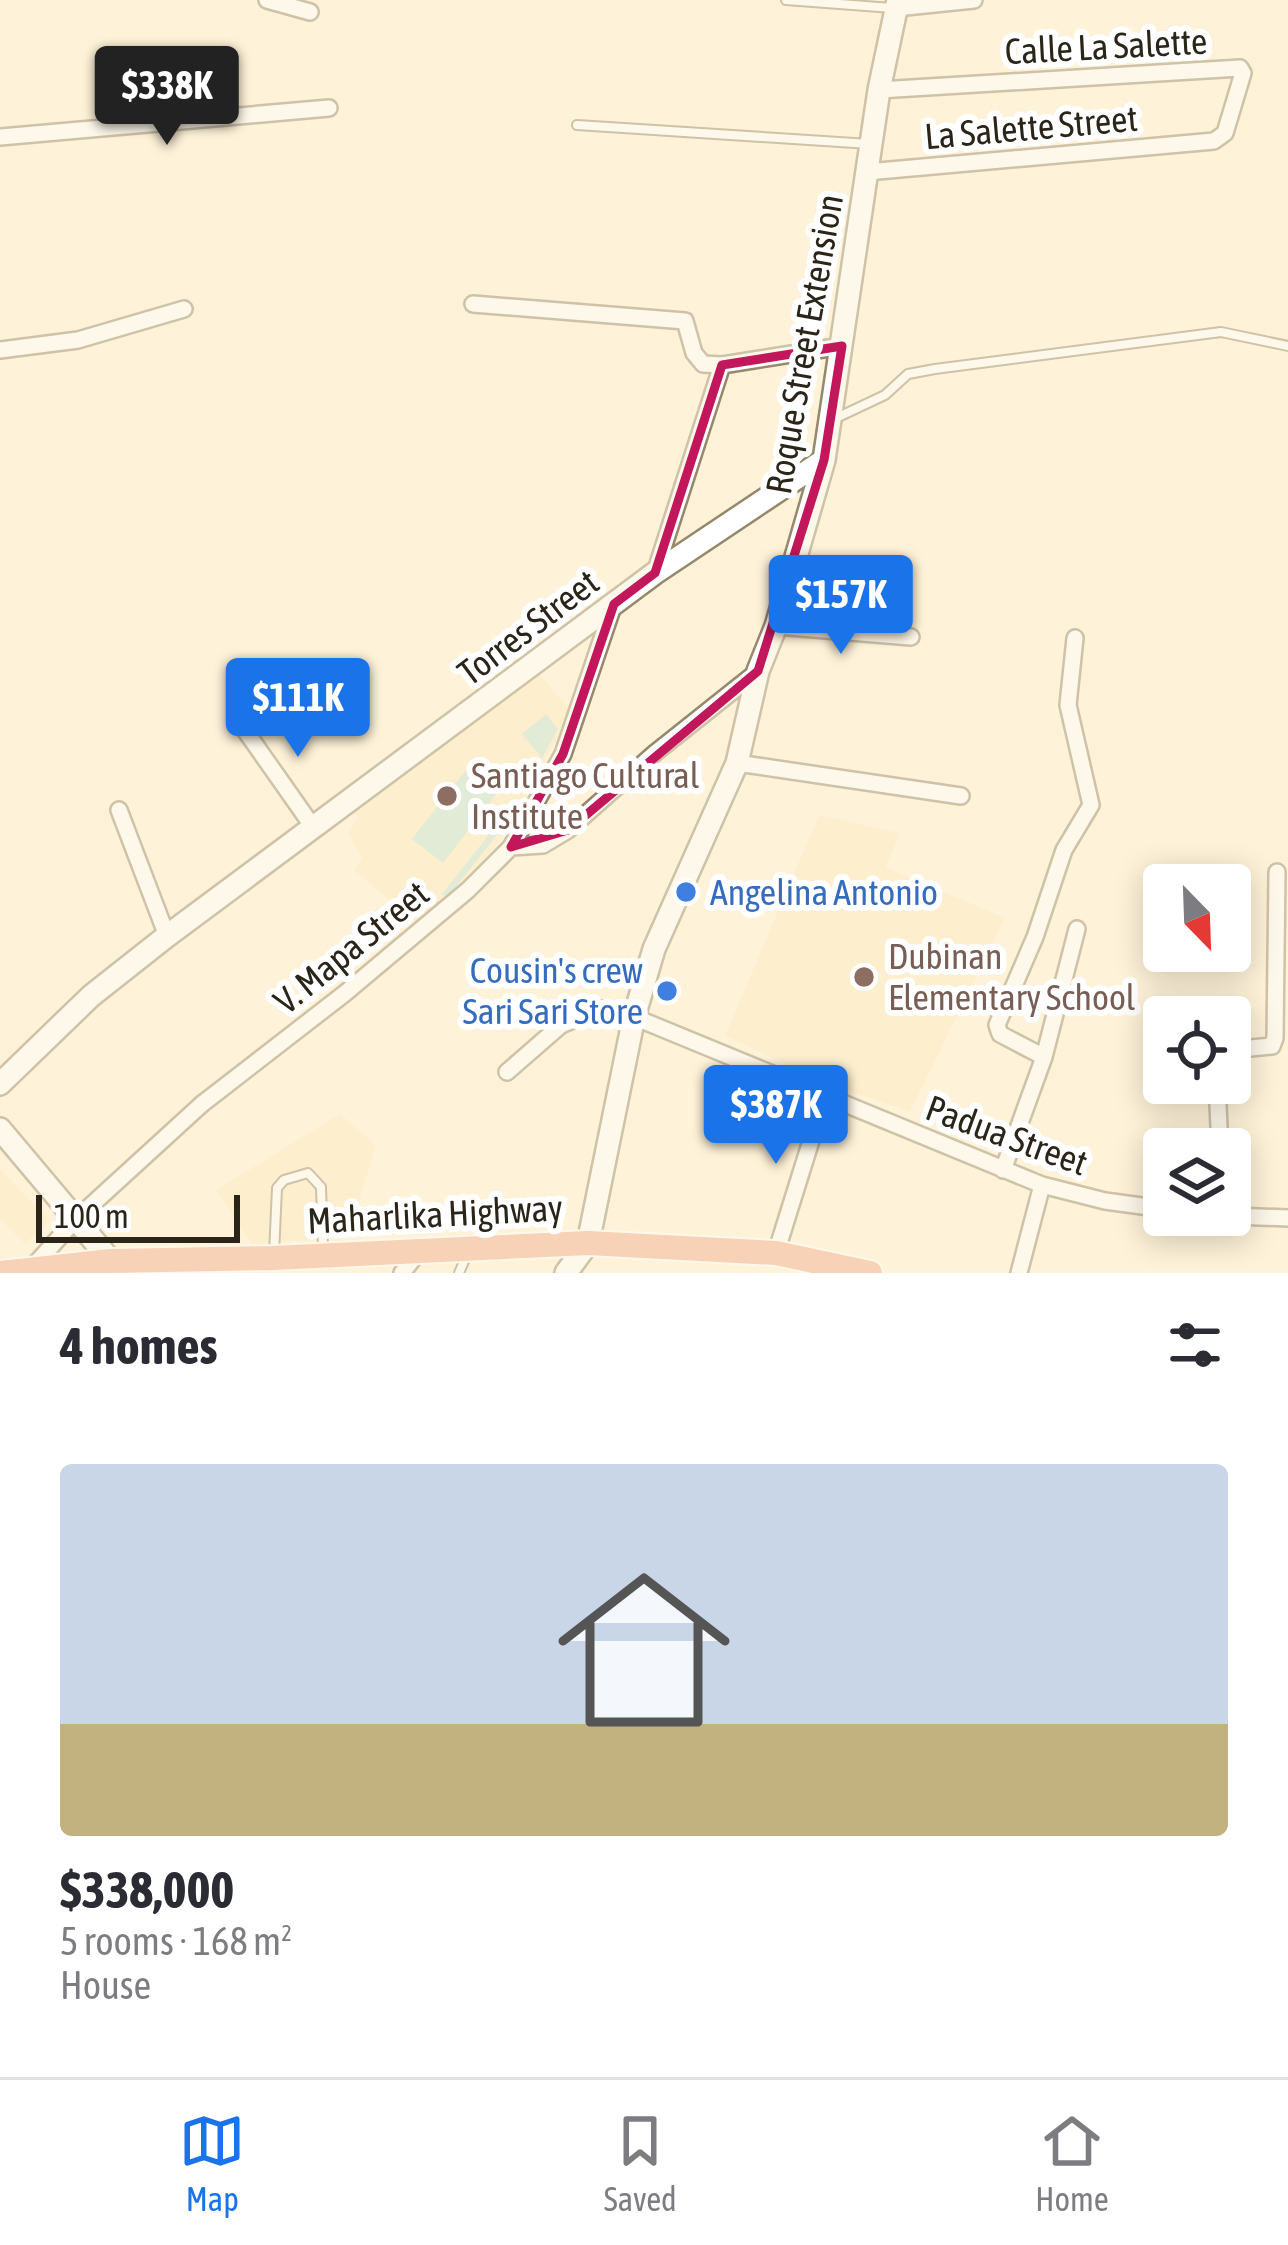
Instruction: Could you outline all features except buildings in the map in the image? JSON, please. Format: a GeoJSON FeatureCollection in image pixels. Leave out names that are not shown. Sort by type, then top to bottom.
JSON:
{"type":"FeatureCollection","features":[{"type":"Feature","properties":{"kind":"main road","name":"Maharlika Highway"},"geometry":{"type":"LineString","coordinates":[[1,1273],[217,1266],[273,1258],[588,1243],[776,1253],[870,1273]]}},
{"type":"Feature","properties":{"kind":"street"},"geometry":{"type":"LineString","coordinates":[[267,0],[310,12]]}},
{"type":"Feature","properties":{"kind":"street"},"geometry":{"type":"LineString","coordinates":[[897,4],[974,0]]}},
{"type":"Feature","properties":{"kind":"street","name":"Roque Street Extension"},"geometry":{"type":"LineString","coordinates":[[588,1243],[634,1017],[654,949],[737,763],[758,671],[776,626],[824,460],[897,4]]}},
{"type":"Feature","properties":{"kind":"street","name":"Calle La Salette"},"geometry":{"type":"LineString","coordinates":[[880,90],[1240,68],[1243,73],[1225,133],[1214,141],[1200,142]]}},
{"type":"Feature","properties":{"kind":"street"},"geometry":{"type":"LineString","coordinates":[[0,137],[329,107]]}},
{"type":"Feature","properties":{"kind":"street","name":"La Salette Street"},"geometry":{"type":"LineString","coordinates":[[867,172],[1200,142]]}},
{"type":"Feature","properties":{"kind":"street"},"geometry":{"type":"LineString","coordinates":[[473,304],[677,320],[689,326],[700,362],[722,365],[842,346]]}},
{"type":"Feature","properties":{"kind":"street"},"geometry":{"type":"LineString","coordinates":[[0,350],[78,340],[184,309]]}},
{"type":"Feature","properties":{"kind":"street"},"geometry":{"type":"LineString","coordinates":[[655,573],[722,365]]}},
{"type":"Feature","properties":{"kind":"street","name":"Torres Street"},"geometry":{"type":"LineString","coordinates":[[0,1084],[91,996],[167,936],[655,573],[824,460]]}},
{"type":"Feature","properties":{"kind":"street","name":"V. Mapa Street"},"geometry":{"type":"LineString","coordinates":[[29,1271],[75,1220],[202,1104],[398,950],[511,847],[562,754],[614,604]]}},
{"type":"Feature","properties":{"kind":"street"},"geometry":{"type":"LineString","coordinates":[[776,626],[911,637]]}},
{"type":"Feature","properties":{"kind":"street"},"geometry":{"type":"LineString","coordinates":[[1044,1057],[1000,1034],[997,1025],[1036,937],[1064,850],[1090,805],[1069,705],[1075,638]]}},
{"type":"Feature","properties":{"kind":"street"},"geometry":{"type":"LineString","coordinates":[[511,847],[543,845],[568,830],[758,671]]}},
{"type":"Feature","properties":{"kind":"street"},"geometry":{"type":"LineString","coordinates":[[240,723],[313,827]]}},
{"type":"Feature","properties":{"kind":"street"},"geometry":{"type":"LineString","coordinates":[[737,763],[961,796]]}},
{"type":"Feature","properties":{"kind":"street"},"geometry":{"type":"LineString","coordinates":[[119,810],[167,936]]}},
{"type":"Feature","properties":{"kind":"street"},"geometry":{"type":"LineString","coordinates":[[1251,1049],[1273,1046],[1276,1038],[1277,872]]}},
{"type":"Feature","properties":{"kind":"street"},"geometry":{"type":"LineString","coordinates":[[1004,1170],[1044,1057],[1077,929]]}},
{"type":"Feature","properties":{"kind":"street"},"geometry":{"type":"LineString","coordinates":[[507,1072],[561,1025],[600,1009],[634,1017]]}},
{"type":"Feature","properties":{"kind":"street","name":"Padua Street"},"geometry":{"type":"LineString","coordinates":[[634,1017],[1042,1185],[1143,1206]]}},
{"type":"Feature","properties":{"kind":"street"},"geometry":{"type":"LineString","coordinates":[[776,1253],[826,1096]]}},
{"type":"Feature","properties":{"kind":"street"},"geometry":{"type":"LineString","coordinates":[[0,1129],[117,1267]]}},
{"type":"Feature","properties":{"kind":"street"},"geometry":{"type":"LineString","coordinates":[[1019,1273],[1042,1185]]}},
{"type":"Feature","properties":{"kind":"street"},"geometry":{"type":"LineString","coordinates":[[1251,1217],[1288,1218]]}},
{"type":"Feature","properties":{"kind":"street"},"geometry":{"type":"LineString","coordinates":[[566,1273],[588,1243]]}},
{"type":"Feature","properties":{"kind":"street"},"geometry":{"type":"LineString","coordinates":[[401,1273],[420,1250]]}},
{"type":"Feature","properties":{"kind":"lane"},"geometry":{"type":"LineString","coordinates":[[786,0],[897,4]]}},
{"type":"Feature","properties":{"kind":"lane"},"geometry":{"type":"LineString","coordinates":[[577,125],[872,144]]}},
{"type":"Feature","properties":{"kind":"lane"},"geometry":{"type":"LineString","coordinates":[[831,421],[885,395],[908,374],[935,369],[1221,332],[1288,346]]}},
{"type":"Feature","properties":{"kind":"lane"},"geometry":{"type":"LineString","coordinates":[[273,1258],[277,1188],[284,1180],[308,1172],[321,1186],[323,1256]]}},
{"type":"Feature","properties":{"kind":"lane"},"geometry":{"type":"LineString","coordinates":[[459,1273],[470,1247]]}},
{"type":"Feature","properties":{"kind":"highlighted area"},"geometry":{"type":"Polygon","coordinates":[[[842,346],[824,460],[758,671],[568,830],[511,847],[563,754],[614,604],[655,573],[722,365],[842,346]]]}},
{"type":"Feature","properties":{"kind":"shaded area","name":"Santiago Cultural Institute"},"geometry":{"type":"Polygon","coordinates":[[[536,671],[571,710],[513,823],[470,878],[418,924],[355,871],[362,858],[348,833],[359,817],[349,808],[536,671]]]}},
{"type":"Feature","properties":{"kind":"shaded area","name":"Dubinan Elementary School"},"geometry":{"type":"Polygon","coordinates":[[[819,815],[900,833],[886,867],[1005,918],[910,1112],[840,1088],[725,1036],[819,815]]]}},
{"type":"Feature","properties":{"kind":"shaded area"},"geometry":{"type":"Polygon","coordinates":[[[340,1114],[376,1145],[348,1237],[252,1244],[216,1190],[340,1114]]]}},
{"type":"Feature","properties":{"kind":"shaded area"},"geometry":{"type":"Polygon","coordinates":[[[0,1169],[50,1220],[25,1244],[0,1219],[0,1169]]]}},
{"type":"Feature","properties":{"kind":"green space"},"geometry":{"type":"Polygon","coordinates":[[[546,714],[558,729],[542,758],[522,734],[546,714]]]}},
{"type":"Feature","properties":{"kind":"green space"},"geometry":{"type":"Polygon","coordinates":[[[469,766],[500,789],[443,863],[412,839],[469,766]]]}},
{"type":"Feature","properties":{"kind":"green space"},"geometry":{"type":"Polygon","coordinates":[[[515,802],[520,806],[447,898],[442,894],[515,802]]]}},
{"type":"Feature","properties":{"kind":"place","name":"Santiago Cultural Institute"},"geometry":{"type":"Point","coordinates":[447,796]}},
{"type":"Feature","properties":{"kind":"place","name":"Angelina Antonio"},"geometry":{"type":"Point","coordinates":[686,892]}},
{"type":"Feature","properties":{"kind":"place","name":"Dubinan Elementary School"},"geometry":{"type":"Point","coordinates":[864,977]}},
{"type":"Feature","properties":{"kind":"place","name":"Cousin's crew Sari Sari Store"},"geometry":{"type":"Point","coordinates":[667,991]}}]}
